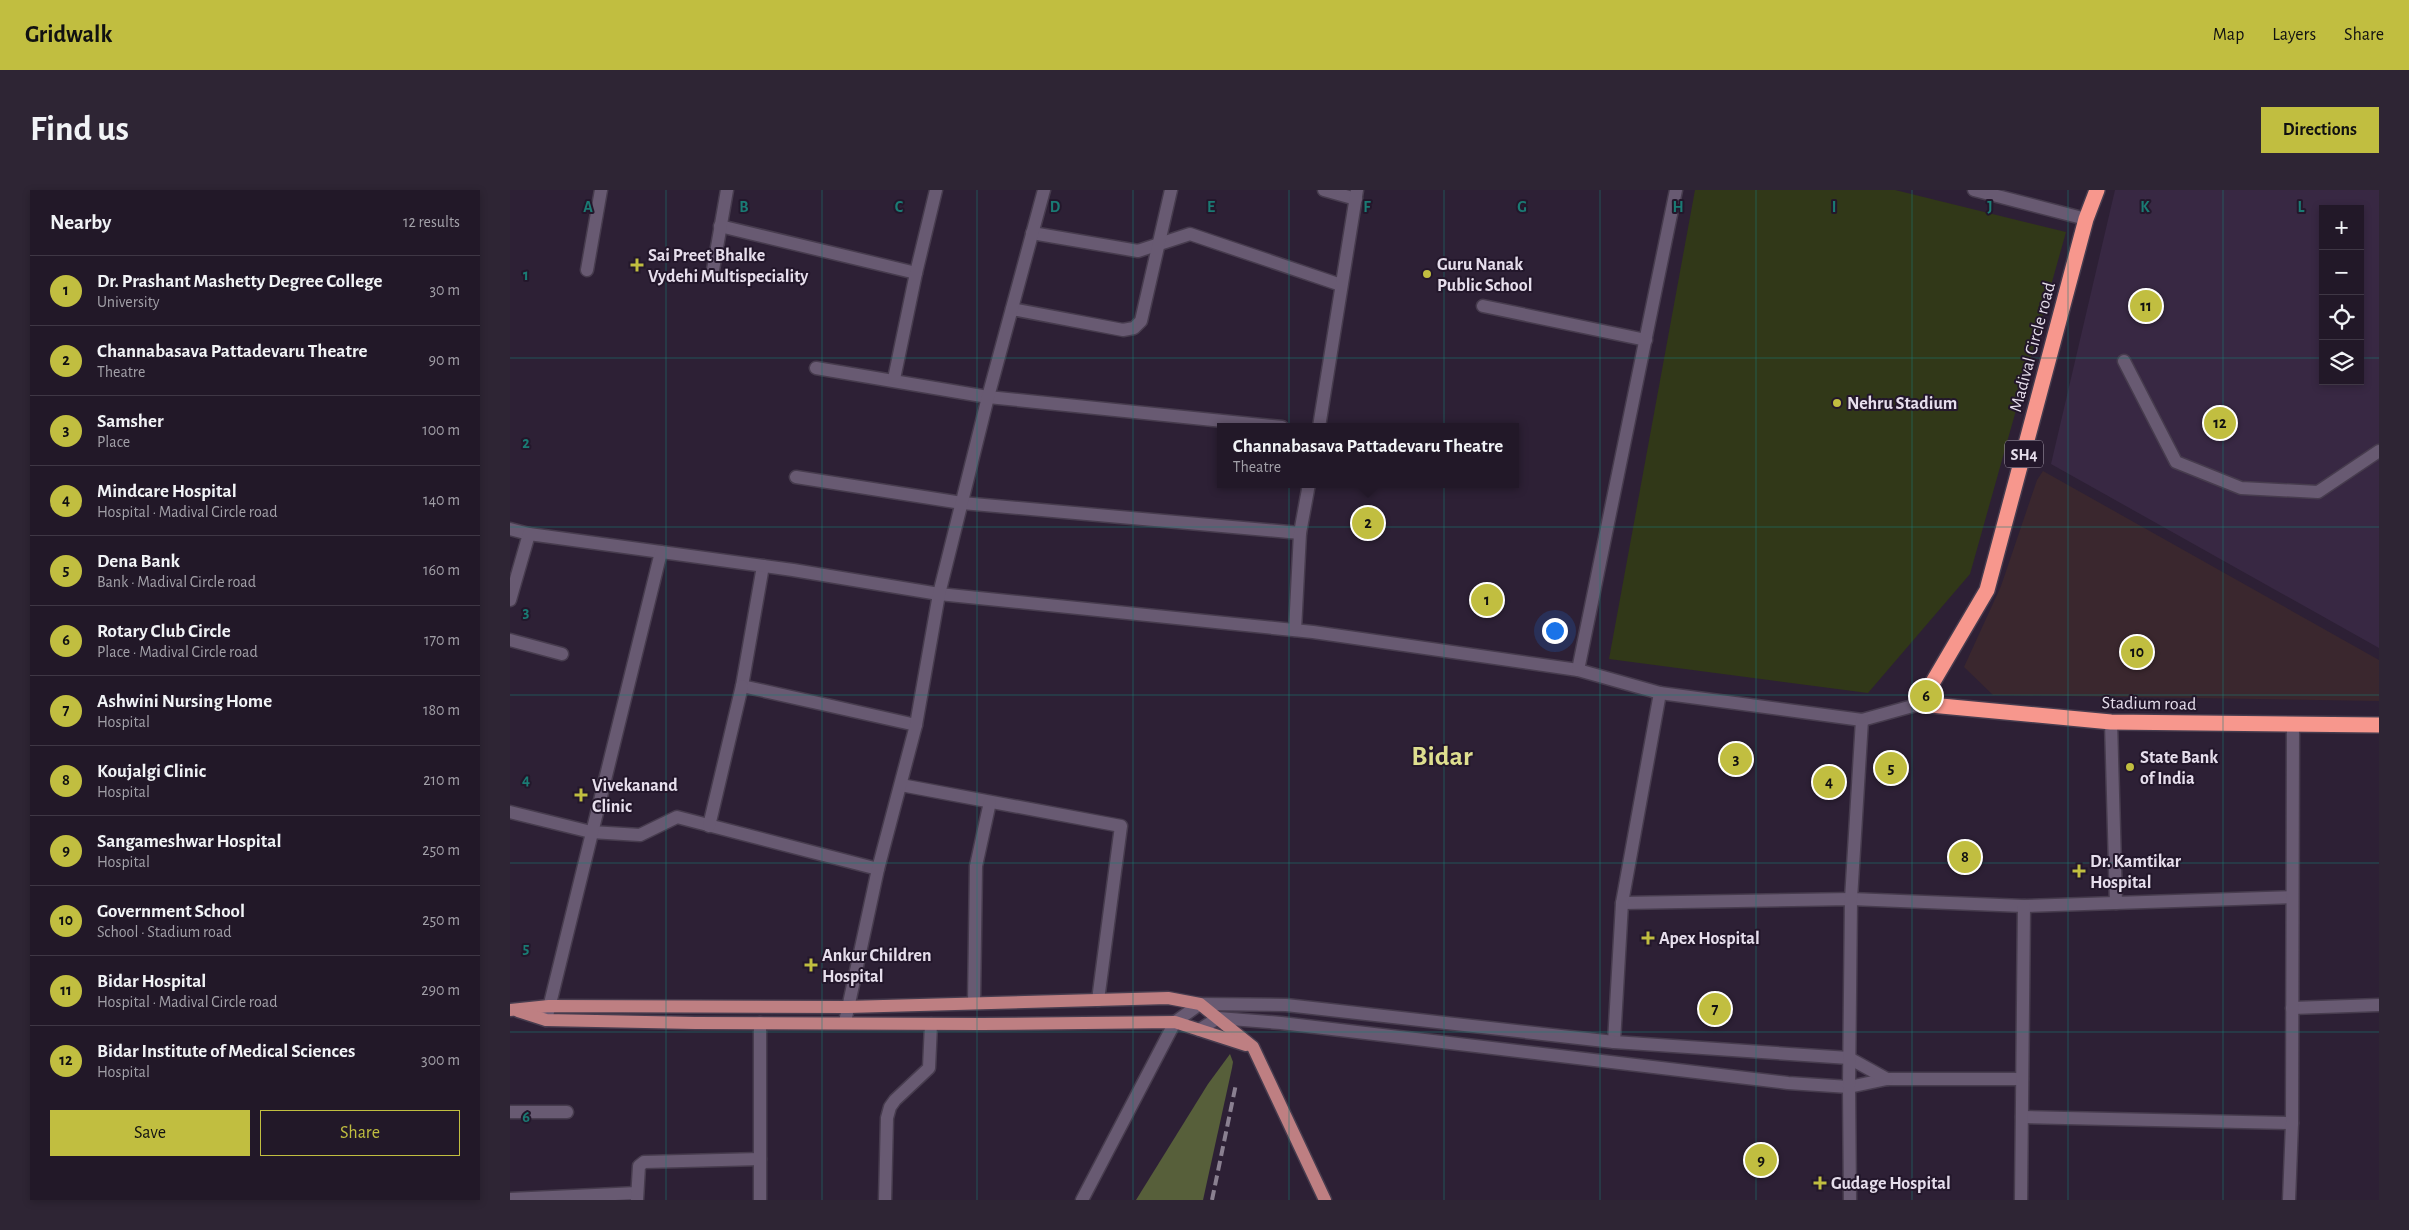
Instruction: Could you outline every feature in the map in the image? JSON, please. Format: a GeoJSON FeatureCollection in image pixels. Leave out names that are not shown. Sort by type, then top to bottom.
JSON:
{"type":"FeatureCollection","features":[{"type":"Feature","properties":{"kind":"highway","name":"Madival Circle road"},"geometry":{"type":"LineString","coordinates":[[1920,704],[1987,590],[2086,219],[2097,190]]}},
{"type":"Feature","properties":{"kind":"highway","name":"Stadium road"},"geometry":{"type":"LineString","coordinates":[[1920,704],[2111,722],[2379,725]]}},
{"type":"Feature","properties":{"kind":"main road"},"geometry":{"type":"LineString","coordinates":[[512,1010],[549,1006],[848,1007],[1168,998],[1200,1004],[1253,1047],[1325,1200]]}},
{"type":"Feature","properties":{"kind":"main road"},"geometry":{"type":"LineString","coordinates":[[512,1010],[546,1020],[931,1024],[1175,1022],[1253,1047]]}},
{"type":"Feature","properties":{"kind":"street"},"geometry":{"type":"LineString","coordinates":[[587,270],[601,190]]}},
{"type":"Feature","properties":{"kind":"street"},"geometry":{"type":"LineString","coordinates":[[713,270],[727,190]]}},
{"type":"Feature","properties":{"kind":"street"},"geometry":{"type":"LineString","coordinates":[[894,379],[916,273],[936,190]]}},
{"type":"Feature","properties":{"kind":"street"},"geometry":{"type":"LineString","coordinates":[[845,1022],[878,869],[916,725],[939,594],[988,397],[1044,190]]}},
{"type":"Feature","properties":{"kind":"street"},"geometry":{"type":"LineString","coordinates":[[1012,309],[1123,330],[1134,328],[1141,321],[1170,190]]}},
{"type":"Feature","properties":{"kind":"street"},"geometry":{"type":"LineString","coordinates":[[1320,423],[1357,195],[1324,190]]}},
{"type":"Feature","properties":{"kind":"street"},"geometry":{"type":"LineString","coordinates":[[1578,670],[1676,190]]}},
{"type":"Feature","properties":{"kind":"street"},"geometry":{"type":"LineString","coordinates":[[1974,190],[2086,219]]}},
{"type":"Feature","properties":{"kind":"street"},"geometry":{"type":"LineString","coordinates":[[720,226],[916,273]]}},
{"type":"Feature","properties":{"kind":"street"},"geometry":{"type":"LineString","coordinates":[[1032,233],[1138,251],[1190,234],[1341,285]]}},
{"type":"Feature","properties":{"kind":"street"},"geometry":{"type":"LineString","coordinates":[[1483,306],[1646,340]]}},
{"type":"Feature","properties":{"kind":"street"},"geometry":{"type":"LineString","coordinates":[[2124,361],[2176,462],[2242,488],[2318,492],[2379,451]]}},
{"type":"Feature","properties":{"kind":"street"},"geometry":{"type":"LineString","coordinates":[[816,368],[894,379],[988,397],[1243,423]]}},
{"type":"Feature","properties":{"kind":"street"},"geometry":{"type":"LineString","coordinates":[[796,477],[962,502],[1300,533]]}},
{"type":"Feature","properties":{"kind":"street"},"geometry":{"type":"LineString","coordinates":[[1295,630],[1300,533],[1308,488]]}},
{"type":"Feature","properties":{"kind":"street"},"geometry":{"type":"LineString","coordinates":[[510,529],[529,534],[763,566],[939,594],[1295,630],[1578,670],[1660,693],[1862,720],[1920,704]]}},
{"type":"Feature","properties":{"kind":"street"},"geometry":{"type":"LineString","coordinates":[[510,600],[529,534]]}},
{"type":"Feature","properties":{"kind":"street"},"geometry":{"type":"LineString","coordinates":[[546,1020],[661,552]]}},
{"type":"Feature","properties":{"kind":"street"},"geometry":{"type":"LineString","coordinates":[[709,826],[742,686],[763,566]]}},
{"type":"Feature","properties":{"kind":"street"},"geometry":{"type":"LineString","coordinates":[[510,640],[562,654]]}},
{"type":"Feature","properties":{"kind":"street"},"geometry":{"type":"LineString","coordinates":[[742,686],[916,725]]}},
{"type":"Feature","properties":{"kind":"street"},"geometry":{"type":"LineString","coordinates":[[1614,1042],[1622,903],[1660,693]]}},
{"type":"Feature","properties":{"kind":"street"},"geometry":{"type":"LineString","coordinates":[[1850,1200],[1848,1088],[1851,899],[1862,720]]}},
{"type":"Feature","properties":{"kind":"street"},"geometry":{"type":"LineString","coordinates":[[2111,722],[2116,903]]}},
{"type":"Feature","properties":{"kind":"street"},"geometry":{"type":"LineString","coordinates":[[2289,1200],[2292,1123],[2293,724]]}},
{"type":"Feature","properties":{"kind":"street"},"geometry":{"type":"LineString","coordinates":[[901,785],[1121,826],[1098,1000]]}},
{"type":"Feature","properties":{"kind":"street"},"geometry":{"type":"LineString","coordinates":[[974,1003],[976,866],[990,802]]}},
{"type":"Feature","properties":{"kind":"street"},"geometry":{"type":"LineString","coordinates":[[510,812],[591,832],[640,835],[677,817],[878,869]]}},
{"type":"Feature","properties":{"kind":"street"},"geometry":{"type":"LineString","coordinates":[[1622,903],[1851,899],[2024,906],[2292,897]]}},
{"type":"Feature","properties":{"kind":"street"},"geometry":{"type":"LineString","coordinates":[[2021,1200],[2024,906]]}},
{"type":"Feature","properties":{"kind":"street"},"geometry":{"type":"LineString","coordinates":[[1082,1200],[1175,1022],[1200,1004],[1286,1005],[1614,1042],[1849,1058],[1887,1079]]}},
{"type":"Feature","properties":{"kind":"street"},"geometry":{"type":"LineString","coordinates":[[2292,1008],[2379,1005]]}},
{"type":"Feature","properties":{"kind":"street"},"geometry":{"type":"LineString","coordinates":[[1199,1030],[1218,1018],[1321,1027],[1788,1083],[1848,1088],[1887,1079],[2022,1079]]}},
{"type":"Feature","properties":{"kind":"street"},"geometry":{"type":"LineString","coordinates":[[760,1022],[760,1200]]}},
{"type":"Feature","properties":{"kind":"street"},"geometry":{"type":"LineString","coordinates":[[885,1200],[887,1118],[895,1100],[929,1068],[931,1024]]}},
{"type":"Feature","properties":{"kind":"street"},"geometry":{"type":"LineString","coordinates":[[510,1112],[567,1112]]}},
{"type":"Feature","properties":{"kind":"street"},"geometry":{"type":"LineString","coordinates":[[2022,1117],[2292,1123]]}},
{"type":"Feature","properties":{"kind":"street"},"geometry":{"type":"LineString","coordinates":[[510,1199],[637,1197],[638,1166],[644,1162],[760,1159]]}},
{"type":"Feature","properties":{"kind":"shaded area"},"geometry":{"type":"Polygon","coordinates":[[[2115,190],[2379,190],[2379,648],[2051,464],[2115,190]]]}},
{"type":"Feature","properties":{"kind":"shaded area"},"geometry":{"type":"Polygon","coordinates":[[[2043,471],[2379,660],[2379,701],[1993,695],[1964,667],[2001,586],[2037,480],[2043,471]]]}},
{"type":"Feature","properties":{"kind":"green space","name":"Nehru Stadium"},"geometry":{"type":"Polygon","coordinates":[[[1695,190],[1895,190],[2066,232],[1970,574],[1868,693],[1609,659],[1695,190]]]}},
{"type":"Feature","properties":{"kind":"green space"},"geometry":{"type":"Polygon","coordinates":[[[1230,1054],[1233,1062],[1232,1068],[1203,1200],[1136,1200],[1208,1084],[1230,1054]]]}},
{"type":"Feature","properties":{"kind":"railway"},"geometry":{"type":"LineString","coordinates":[[1212,1200],[1236,1084]]}},
{"type":"Feature","properties":{"kind":"place","name":"Sai Preet Bhalke Vydehi Multispeciality"},"geometry":{"type":"Point","coordinates":[637,265]}},
{"type":"Feature","properties":{"kind":"place","name":"Guru Nanak Public School"},"geometry":{"type":"Point","coordinates":[1427,274]}},
{"type":"Feature","properties":{"kind":"place","name":"Bidar Hospital"},"geometry":{"type":"Point","coordinates":[2146,306]}},
{"type":"Feature","properties":{"kind":"place","name":"Nehru Stadium"},"geometry":{"type":"Point","coordinates":[1837,403]}},
{"type":"Feature","properties":{"kind":"place","name":"Bidar Institute of Medical Sciences"},"geometry":{"type":"Point","coordinates":[2220,423]}},
{"type":"Feature","properties":{"kind":"place","name":"Channabasava Pattadevaru Theatre"},"geometry":{"type":"Point","coordinates":[1368,523]}},
{"type":"Feature","properties":{"kind":"place","name":"Dr. Prashant Mashetty Degree College"},"geometry":{"type":"Point","coordinates":[1487,600]}},
{"type":"Feature","properties":{"kind":"place","name":"Government School"},"geometry":{"type":"Point","coordinates":[2137,652]}},
{"type":"Feature","properties":{"kind":"place","name":"Rotary Club Circle"},"geometry":{"type":"Point","coordinates":[1926,696]}},
{"type":"Feature","properties":{"kind":"place","name":"Samsher"},"geometry":{"type":"Point","coordinates":[1736,759]}},
{"type":"Feature","properties":{"kind":"place","name":"State Bank of India"},"geometry":{"type":"Point","coordinates":[2130,767]}},
{"type":"Feature","properties":{"kind":"place","name":"Dena Bank"},"geometry":{"type":"Point","coordinates":[1891,768]}},
{"type":"Feature","properties":{"kind":"place","name":"Mindcare Hospital"},"geometry":{"type":"Point","coordinates":[1829,782]}},
{"type":"Feature","properties":{"kind":"place","name":"Vivekanand Clinic"},"geometry":{"type":"Point","coordinates":[581,795]}},
{"type":"Feature","properties":{"kind":"place","name":"Koujalgi Clinic"},"geometry":{"type":"Point","coordinates":[1965,857]}},
{"type":"Feature","properties":{"kind":"place","name":"Dr. Kamtikar Hospital"},"geometry":{"type":"Point","coordinates":[2079,871]}},
{"type":"Feature","properties":{"kind":"place","name":"Apex Hospital"},"geometry":{"type":"Point","coordinates":[1648,938]}},
{"type":"Feature","properties":{"kind":"place","name":"Ankur Children Hospital"},"geometry":{"type":"Point","coordinates":[811,965]}},
{"type":"Feature","properties":{"kind":"place","name":"Ashwini Nursing Home"},"geometry":{"type":"Point","coordinates":[1715,1009]}},
{"type":"Feature","properties":{"kind":"place","name":"Sangameshwar Hospital"},"geometry":{"type":"Point","coordinates":[1761,1160]}},
{"type":"Feature","properties":{"kind":"place","name":"Gudage Hospital"},"geometry":{"type":"Point","coordinates":[1820,1183]}},
{"type":"Feature","properties":{"kind":"district","name":"Bidar"},"geometry":{"type":"Point","coordinates":[1442,755]}}]}
